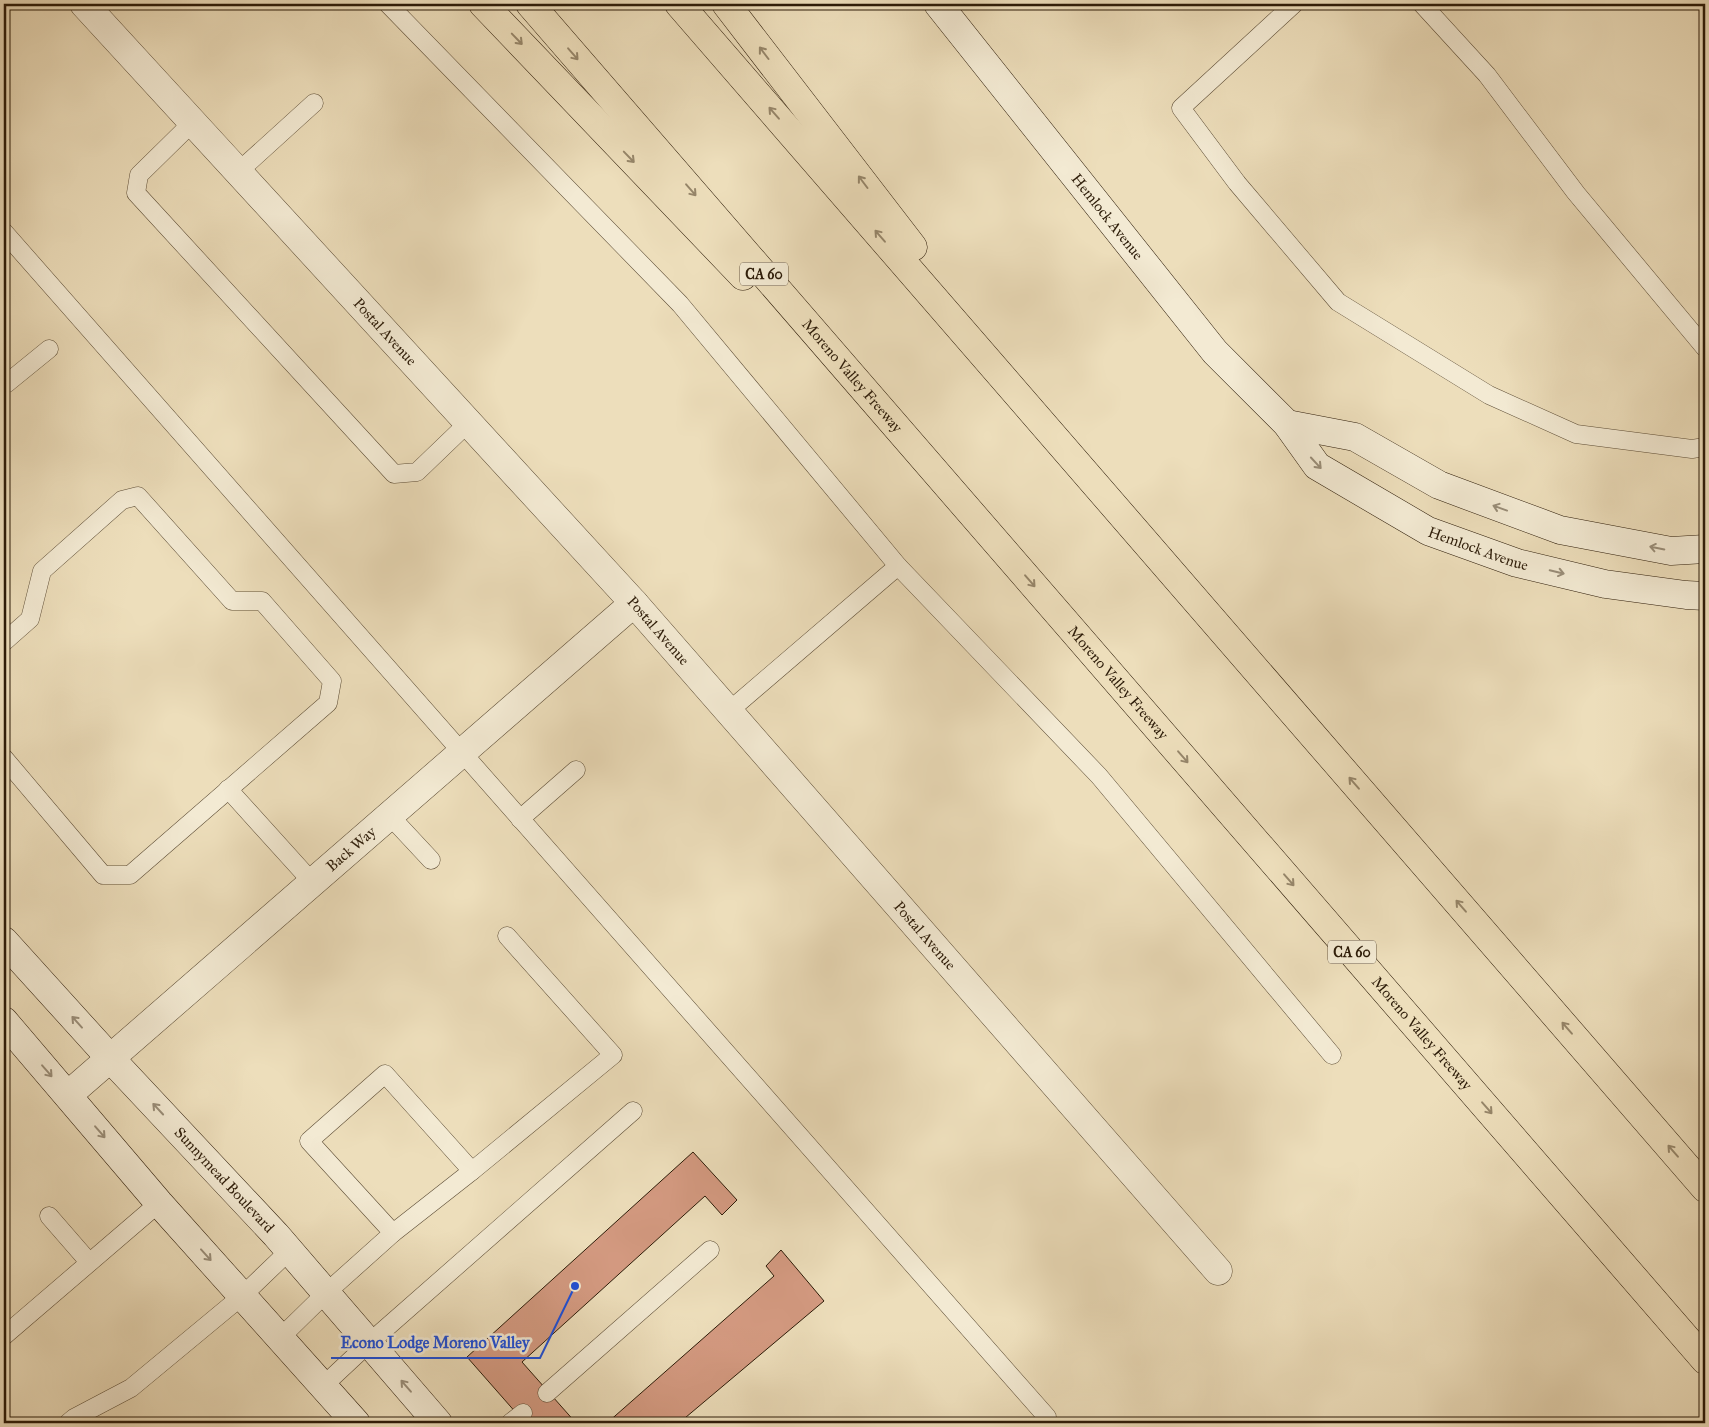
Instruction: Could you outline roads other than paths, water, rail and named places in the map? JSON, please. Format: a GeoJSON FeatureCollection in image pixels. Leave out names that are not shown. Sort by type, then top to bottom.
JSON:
{"type":"FeatureCollection","features":[{"type":"Feature","properties":{"kind":"highway"},"geometry":{"type":"LineString","coordinates":[[483,4],[998,544]]}},
{"type":"Feature","properties":{"kind":"highway","name":"Moreno Valley Freeway"},"geometry":{"type":"LineString","coordinates":[[530,4],[1705,1360]]}},
{"type":"Feature","properties":{"kind":"highway"},"geometry":{"type":"LineString","coordinates":[[679,4],[1705,1188]]}},
{"type":"Feature","properties":{"kind":"highway"},"geometry":{"type":"LineString","coordinates":[[726,4],[1084,471]]}},
{"type":"Feature","properties":{"kind":"street","name":"Postal Avenue"},"geometry":{"type":"LineString","coordinates":[[84,4],[634,603],[1218,1271]]}},
{"type":"Feature","properties":{"kind":"street","name":"Hemlock Avenue"},"geometry":{"type":"LineString","coordinates":[[938,4],[1215,352],[1288,424],[1317,466],[1428,531],[1526,565],[1606,584],[1705,596]]}},
{"type":"Feature","properties":{"kind":"street"},"geometry":{"type":"LineString","coordinates":[[1288,424],[1355,437],[1439,485],[1560,530],[1672,551],[1705,549]]}},
{"type":"Feature","properties":{"kind":"street","name":"Back Way"},"geometry":{"type":"LineString","coordinates":[[68,1095],[634,603]]}},
{"type":"Feature","properties":{"kind":"street","name":"Sunnymead Boulevard"},"geometry":{"type":"LineString","coordinates":[[4,941],[289,1251],[438,1423]]}},
{"type":"Feature","properties":{"kind":"street"},"geometry":{"type":"LineString","coordinates":[[4,1022],[159,1203],[356,1423]]}},
{"type":"Feature","properties":{"kind":"lane"},"geometry":{"type":"LineString","coordinates":[[388,4],[680,304],[898,566],[1099,776],[1332,1056]]}},
{"type":"Feature","properties":{"kind":"lane"},"geometry":{"type":"LineString","coordinates":[[1294,4],[1181,108],[1237,184],[1338,302],[1489,395],[1576,434],[1692,449],[1705,447]]}},
{"type":"Feature","properties":{"kind":"lane"},"geometry":{"type":"LineString","coordinates":[[1422,4],[1487,75],[1576,193],[1705,348]]}},
{"type":"Feature","properties":{"kind":"lane"},"geometry":{"type":"LineString","coordinates":[[238,172],[314,103]]}},
{"type":"Feature","properties":{"kind":"lane"},"geometry":{"type":"LineString","coordinates":[[193,122],[139,174],[136,193],[142,201],[394,474],[417,472],[468,422]]}},
{"type":"Feature","properties":{"kind":"lane"},"geometry":{"type":"LineString","coordinates":[[4,232],[520,819],[779,1110],[1047,1417]]}},
{"type":"Feature","properties":{"kind":"lane"},"geometry":{"type":"LineString","coordinates":[[4,384],[49,349]]}},
{"type":"Feature","properties":{"kind":"lane"},"geometry":{"type":"LineString","coordinates":[[4,642],[30,619],[42,571],[122,500],[138,496],[232,601],[262,602],[332,681],[328,703],[130,875],[103,875],[4,758]]}},
{"type":"Feature","properties":{"kind":"lane"},"geometry":{"type":"LineString","coordinates":[[729,711],[898,566]]}},
{"type":"Feature","properties":{"kind":"lane"},"geometry":{"type":"LineString","coordinates":[[520,819],[576,770]]}},
{"type":"Feature","properties":{"kind":"lane"},"geometry":{"type":"LineString","coordinates":[[228,789],[313,883]]}},
{"type":"Feature","properties":{"kind":"lane"},"geometry":{"type":"LineString","coordinates":[[390,816],[431,860]]}},
{"type":"Feature","properties":{"kind":"lane"},"geometry":{"type":"LineString","coordinates":[[280,1338],[326,1293],[393,1233],[613,1055],[507,936]]}},
{"type":"Feature","properties":{"kind":"lane"},"geometry":{"type":"LineString","coordinates":[[393,1233],[309,1140],[384,1074],[472,1171]]}},
{"type":"Feature","properties":{"kind":"lane"},"geometry":{"type":"LineString","coordinates":[[323,1386],[369,1342],[633,1111]]}},
{"type":"Feature","properties":{"kind":"lane"},"geometry":{"type":"LineString","coordinates":[[4,1336],[159,1203]]}},
{"type":"Feature","properties":{"kind":"lane"},"geometry":{"type":"LineString","coordinates":[[49,1216],[89,1262]]}},
{"type":"Feature","properties":{"kind":"lane"},"geometry":{"type":"LineString","coordinates":[[547,1392],[710,1250]]}},
{"type":"Feature","properties":{"kind":"lane"},"geometry":{"type":"LineString","coordinates":[[68,1423],[131,1388],[242,1296],[289,1251]]}},
{"type":"Feature","properties":{"kind":"place","name":"Econo Lodge Moreno Valley"},"geometry":{"type":"Point","coordinates":[575,1286]}}]}
